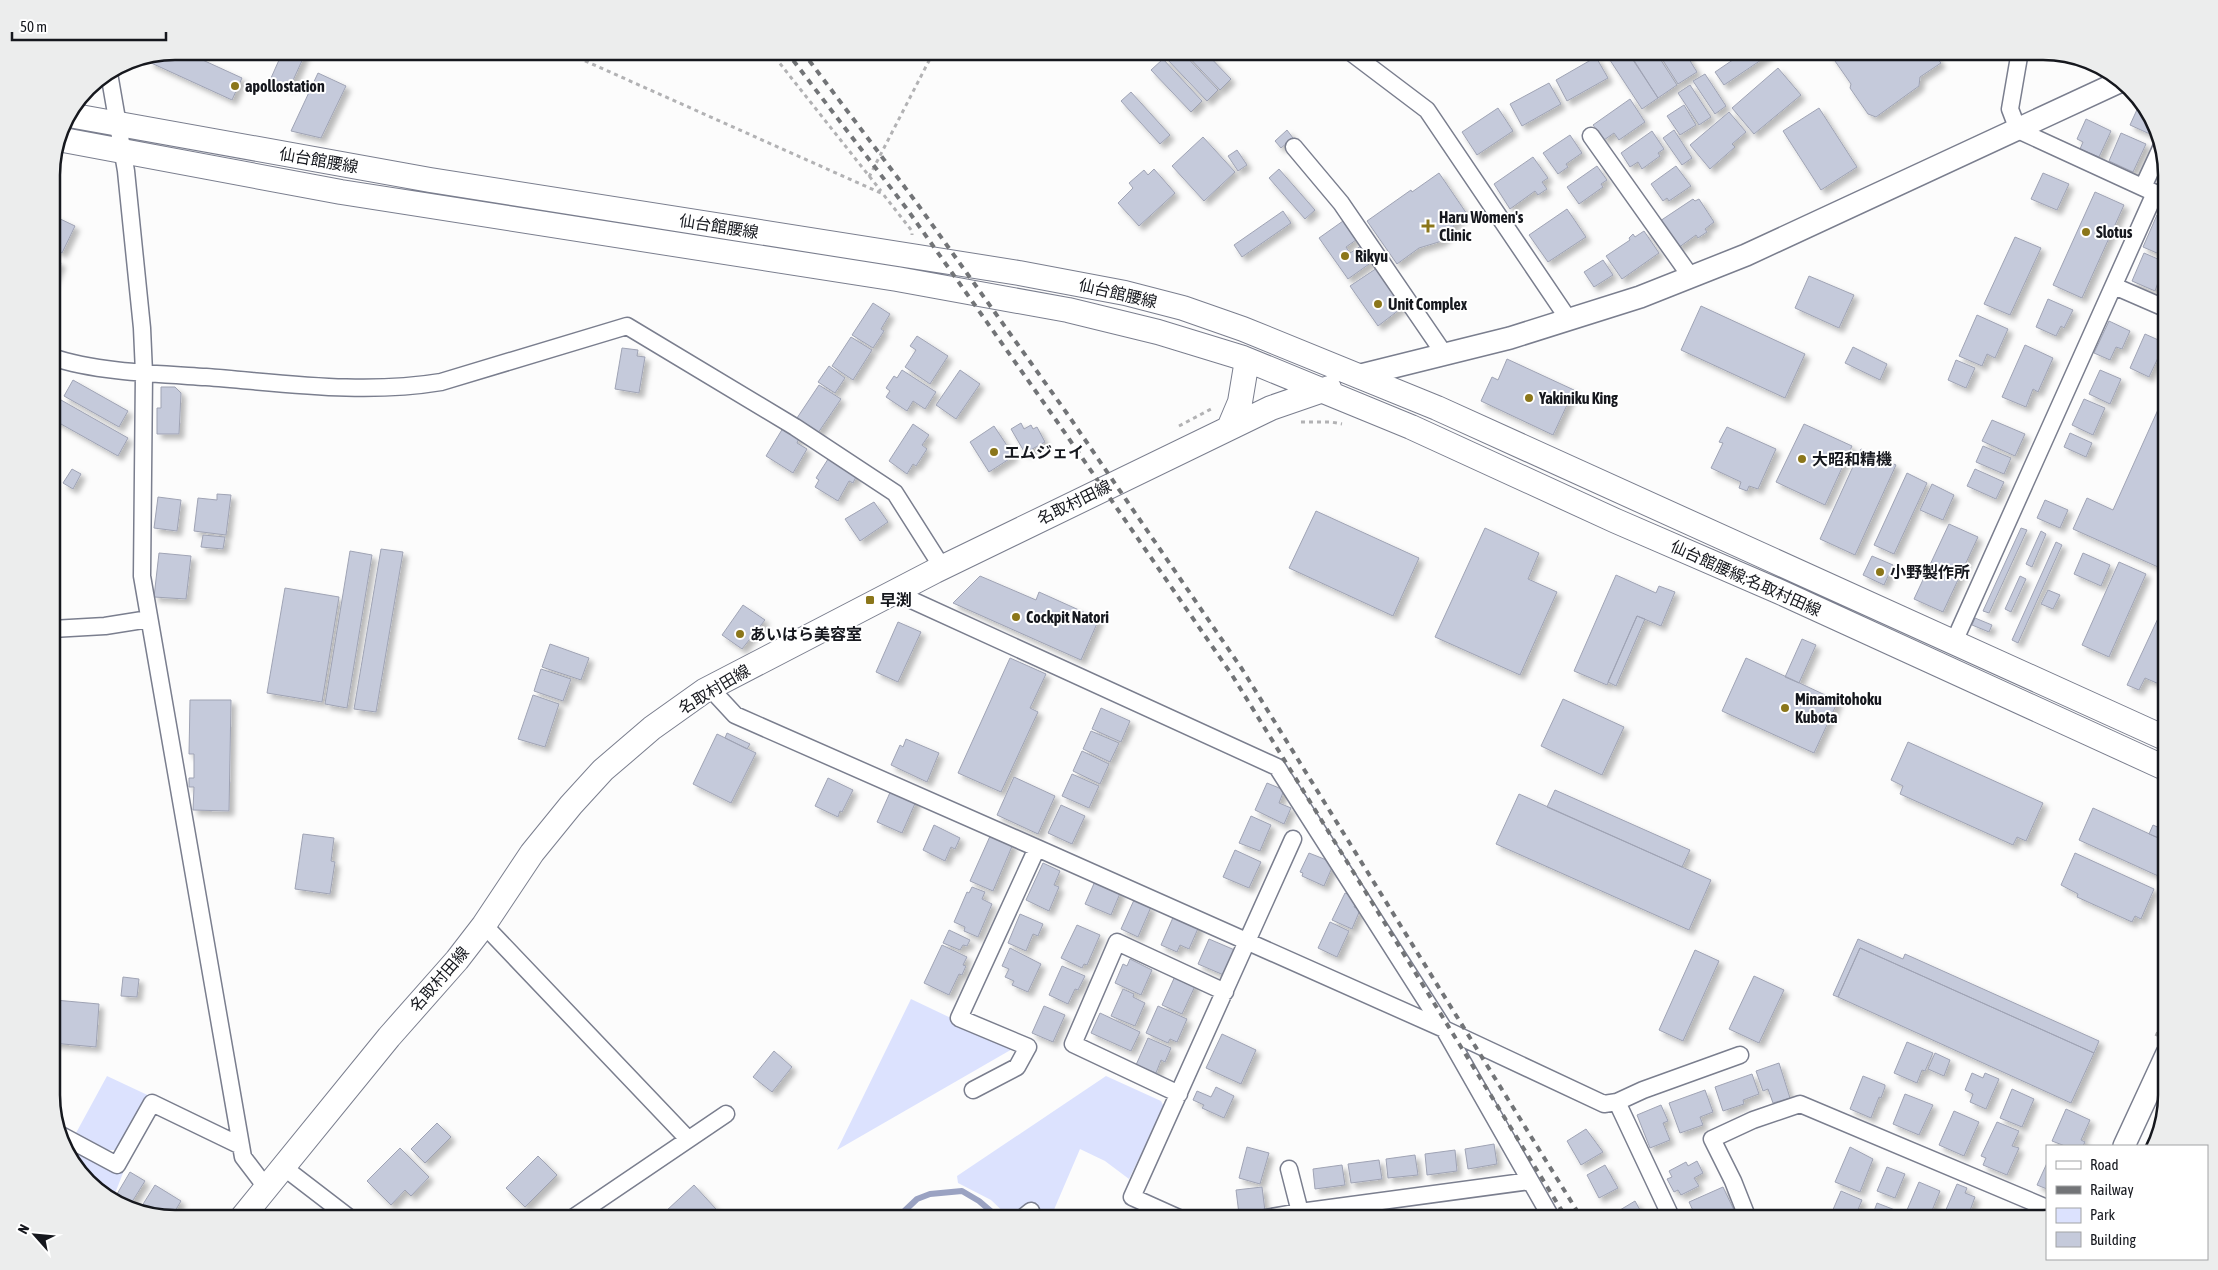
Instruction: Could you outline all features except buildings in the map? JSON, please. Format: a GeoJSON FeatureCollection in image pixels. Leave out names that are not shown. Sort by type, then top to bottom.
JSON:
{"type":"FeatureCollection","features":[{"type":"Feature","properties":{"kind":"main road","name":"仙台館腰線"},"geometry":{"type":"LineString","coordinates":[[76,116],[430,180],[1019,272],[1125,293],[1183,308],[1243,329],[1358,376]]}},
{"type":"Feature","properties":{"kind":"main road","name":"仙台館腰線"},"geometry":{"type":"LineString","coordinates":[[66,140],[342,192],[897,279],[1068,310],[1158,332],[1247,360],[1324,390]]}},
{"type":"Feature","properties":{"kind":"main road"},"geometry":{"type":"LineString","coordinates":[[1229,428],[1240,402],[1247,360]]}},
{"type":"Feature","properties":{"kind":"main road","name":"名取村田線"},"geometry":{"type":"LineString","coordinates":[[248,1210],[265,1186],[389,1037],[457,960],[484,925],[532,853],[571,805],[603,770],[652,728],[710,688],[942,568],[1271,408],[1358,376]]}},
{"type":"Feature","properties":{"kind":"main road","name":"仙台館腰線;名取村田線"},"geometry":{"type":"LineString","coordinates":[[1358,376],[1437,408],[2158,735]]}},
{"type":"Feature","properties":{"kind":"main road","name":"仙台館腰線;名取村田線"},"geometry":{"type":"LineString","coordinates":[[1324,390],[1411,427],[1616,521],[1780,592],[2158,765]]}},
{"type":"Feature","properties":{"kind":"street"},"geometry":{"type":"LineString","coordinates":[[1361,60],[1427,110],[1569,320]]}},
{"type":"Feature","properties":{"kind":"street"},"geometry":{"type":"LineString","coordinates":[[2018,60],[2010,109],[2018,130],[2155,192]]}},
{"type":"Feature","properties":{"kind":"street"},"geometry":{"type":"LineString","coordinates":[[110,80],[122,151],[142,328],[144,373],[142,576],[243,1157],[265,1186]]}},
{"type":"Feature","properties":{"kind":"street"},"geometry":{"type":"LineString","coordinates":[[1358,376],[1510,338],[1640,297],[1746,255],[2114,85]]}},
{"type":"Feature","properties":{"kind":"street"},"geometry":{"type":"LineString","coordinates":[[1591,136],[1691,277]]}},
{"type":"Feature","properties":{"kind":"street"},"geometry":{"type":"LineString","coordinates":[[1294,147],[1342,202],[1445,355]]}},
{"type":"Feature","properties":{"kind":"street"},"geometry":{"type":"LineString","coordinates":[[1954,644],[2155,192],[2158,170]]}},
{"type":"Feature","properties":{"kind":"street"},"geometry":{"type":"LineString","coordinates":[[2114,286],[2158,305]]}},
{"type":"Feature","properties":{"kind":"street"},"geometry":{"type":"LineString","coordinates":[[60,360],[144,373],[336,388],[413,386],[441,382],[627,326],[795,427],[895,493],[942,568]]}},
{"type":"Feature","properties":{"kind":"street"},"geometry":{"type":"LineString","coordinates":[[894,592],[1277,767],[1444,1029],[1547,1210]]}},
{"type":"Feature","properties":{"kind":"street"},"geometry":{"type":"LineString","coordinates":[[60,629],[105,626],[149,619]]}},
{"type":"Feature","properties":{"kind":"street"},"geometry":{"type":"LineString","coordinates":[[710,688],[735,715],[1444,1029],[1604,1104],[1616,1102],[1643,1090],[1740,1055]]}},
{"type":"Feature","properties":{"kind":"street"},"geometry":{"type":"LineString","coordinates":[[1162,1210],[1132,1197],[1293,839]]}},
{"type":"Feature","properties":{"kind":"street"},"geometry":{"type":"LineString","coordinates":[[973,1090],[1017,1067],[1028,1047],[959,1018],[1037,848]]}},
{"type":"Feature","properties":{"kind":"street"},"geometry":{"type":"LineString","coordinates":[[484,925],[688,1139]]}},
{"type":"Feature","properties":{"kind":"street"},"geometry":{"type":"LineString","coordinates":[[1179,1094],[1072,1044],[1117,942],[1225,992]]}},
{"type":"Feature","properties":{"kind":"street"},"geometry":{"type":"LineString","coordinates":[[2124,1145],[2158,1072]]}},
{"type":"Feature","properties":{"kind":"street"},"geometry":{"type":"LineString","coordinates":[[1616,1102],[1668,1210]]}},
{"type":"Feature","properties":{"kind":"street"},"geometry":{"type":"LineString","coordinates":[[69,1140],[117,1166],[152,1103],[241,1146]]}},
{"type":"Feature","properties":{"kind":"street"},"geometry":{"type":"LineString","coordinates":[[1744,1210],[1733,1181],[1712,1140],[1753,1120],[1800,1104],[2046,1208]]}},
{"type":"Feature","properties":{"kind":"street"},"geometry":{"type":"LineString","coordinates":[[584,1210],[726,1114]]}},
{"type":"Feature","properties":{"kind":"street"},"geometry":{"type":"LineString","coordinates":[[282,1166],[339,1210]]}},
{"type":"Feature","properties":{"kind":"street"},"geometry":{"type":"LineString","coordinates":[[1289,1168],[1301,1210]]}},
{"type":"Feature","properties":{"kind":"street"},"geometry":{"type":"LineString","coordinates":[[1336,1210],[1530,1181]]}},
{"type":"Feature","properties":{"kind":"path"},"geometry":{"type":"LineString","coordinates":[[583,60],[883,194]]}},
{"type":"Feature","properties":{"kind":"path"},"geometry":{"type":"LineString","coordinates":[[777,60],[912,231],[915,257]]}},
{"type":"Feature","properties":{"kind":"path"},"geometry":{"type":"LineString","coordinates":[[869,177],[929,60]]}},
{"type":"Feature","properties":{"kind":"path"},"geometry":{"type":"LineString","coordinates":[[1293,424],[1331,422],[1346,425]]}},
{"type":"Feature","properties":{"kind":"green space"},"geometry":{"type":"Polygon","coordinates":[[[911,999],[1014,1048],[837,1150],[911,999]]]}},
{"type":"Feature","properties":{"kind":"green space"},"geometry":{"type":"Polygon","coordinates":[[[107,1076],[156,1099],[116,1150],[108,1150],[76,1133],[107,1076]]]}},
{"type":"Feature","properties":{"kind":"green space"},"geometry":{"type":"Polygon","coordinates":[[[1106,1076],[1161,1101],[1164,1107],[1129,1179],[1105,1161],[1080,1149],[1054,1210],[1002,1210],[991,1200],[958,1183],[957,1176],[1106,1076]]]}},
{"type":"Feature","properties":{"kind":"green space"},"geometry":{"type":"Polygon","coordinates":[[[72,1146],[123,1173],[115,1194],[89,1171],[79,1159],[72,1146]]]}},
{"type":"Feature","properties":{"kind":"waterway"},"geometry":{"type":"LineString","coordinates":[[905,1210],[917,1199],[930,1194],[962,1191],[990,1210]]}},
{"type":"Feature","properties":{"kind":"railway"},"geometry":{"type":"LineString","coordinates":[[793,60],[907,209],[1056,420],[1232,675],[1561,1210]]}},
{"type":"Feature","properties":{"kind":"railway"},"geometry":{"type":"LineString","coordinates":[[809,60],[916,202],[1066,412],[1242,669],[1576,1210]]}},
{"type":"Feature","properties":{"kind":"place","name":"apollostation"},"geometry":{"type":"Point","coordinates":[235,86]}},
{"type":"Feature","properties":{"kind":"place","name":"Haru Women's Clinic"},"geometry":{"type":"Point","coordinates":[1428,226]}},
{"type":"Feature","properties":{"kind":"place","name":"Slotus"},"geometry":{"type":"Point","coordinates":[2086,232]}},
{"type":"Feature","properties":{"kind":"place","name":"Rikyu"},"geometry":{"type":"Point","coordinates":[1345,256]}},
{"type":"Feature","properties":{"kind":"place","name":"Unit Complex"},"geometry":{"type":"Point","coordinates":[1378,304]}},
{"type":"Feature","properties":{"kind":"place","name":"Yakiniku King"},"geometry":{"type":"Point","coordinates":[1529,398]}},
{"type":"Feature","properties":{"kind":"place","name":"エムジェイ"},"geometry":{"type":"Point","coordinates":[994,452]}},
{"type":"Feature","properties":{"kind":"place","name":"大昭和精機"},"geometry":{"type":"Point","coordinates":[1802,459]}},
{"type":"Feature","properties":{"kind":"place","name":"小野製作所"},"geometry":{"type":"Point","coordinates":[1880,572]}},
{"type":"Feature","properties":{"kind":"place","name":"早渕"},"geometry":{"type":"Point","coordinates":[870,600]}},
{"type":"Feature","properties":{"kind":"place","name":"Cockpit Natori"},"geometry":{"type":"Point","coordinates":[1016,617]}},
{"type":"Feature","properties":{"kind":"place","name":"あいはら美容室"},"geometry":{"type":"Point","coordinates":[740,634]}},
{"type":"Feature","properties":{"kind":"place","name":"Minamitohoku Kubota"},"geometry":{"type":"Point","coordinates":[1785,708]}}]}
